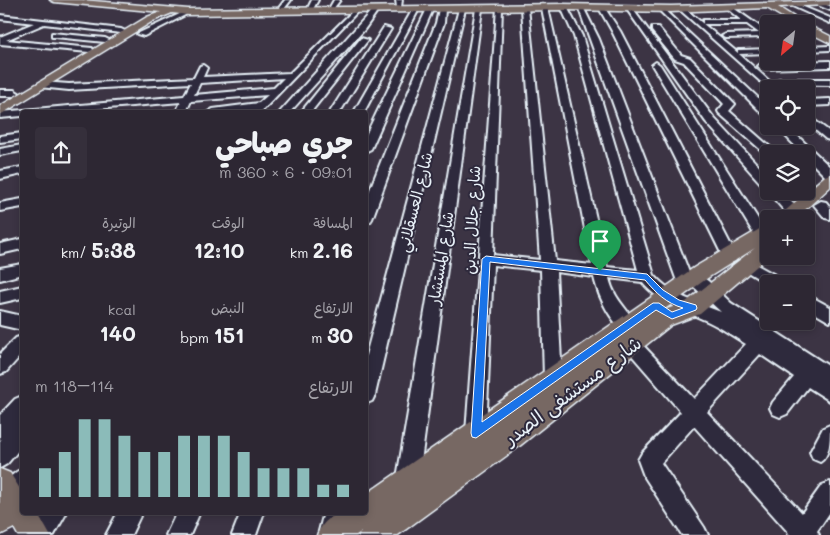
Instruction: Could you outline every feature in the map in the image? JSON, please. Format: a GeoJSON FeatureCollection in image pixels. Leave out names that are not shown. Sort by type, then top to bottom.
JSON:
{"type":"FeatureCollection","features":[{"type":"Feature","properties":{"kind":"main road"},"geometry":{"type":"LineString","coordinates":[[49,0],[170,8],[214,6],[282,8],[313,4],[355,6]]}},
{"type":"Feature","properties":{"kind":"main road"},"geometry":{"type":"LineString","coordinates":[[49,0],[150,13],[142,20]]}},
{"type":"Feature","properties":{"kind":"main road"},"geometry":{"type":"LineString","coordinates":[[82,0],[126,5]]}},
{"type":"Feature","properties":{"kind":"main road"},"geometry":{"type":"LineString","coordinates":[[110,0],[188,12],[445,5],[498,9],[522,4]]}},
{"type":"Feature","properties":{"kind":"main road"},"geometry":{"type":"LineString","coordinates":[[662,6],[698,8],[792,2]]}},
{"type":"Feature","properties":{"kind":"main road"},"geometry":{"type":"LineString","coordinates":[[632,7],[792,2],[830,3]]}},
{"type":"Feature","properties":{"kind":"main road"},"geometry":{"type":"LineString","coordinates":[[375,6],[399,3],[423,6]]}},
{"type":"Feature","properties":{"kind":"main road"},"geometry":{"type":"LineString","coordinates":[[470,6],[598,4],[650,8],[661,5],[698,8]]}},
{"type":"Feature","properties":{"kind":"main road"},"geometry":{"type":"LineString","coordinates":[[767,5],[785,15]]}},
{"type":"Feature","properties":{"kind":"main road"},"geometry":{"type":"LineString","coordinates":[[1,108],[14,93],[121,31],[170,8]]}},
{"type":"Feature","properties":{"kind":"main road"},"geometry":{"type":"LineString","coordinates":[[1,108],[42,86],[170,8]]}},
{"type":"Feature","properties":{"kind":"main road"},"geometry":{"type":"LineString","coordinates":[[815,31],[830,40]]}},
{"type":"Feature","properties":{"kind":"main road"},"geometry":{"type":"LineString","coordinates":[[802,210],[820,198],[830,179]]}},
{"type":"Feature","properties":{"kind":"main road","name":"شارع مستشفى الصدر"},"geometry":{"type":"LineString","coordinates":[[368,509],[553,378],[630,335],[738,261],[760,243]]}},
{"type":"Feature","properties":{"kind":"main road","name":"شارع مستشفى الصدر"},"geometry":{"type":"LineString","coordinates":[[374,535],[508,439],[630,335]]}},
{"type":"Feature","properties":{"kind":"main road"},"geometry":{"type":"LineString","coordinates":[[10,498],[20,513]]}},
{"type":"Feature","properties":{"kind":"main road"},"geometry":{"type":"LineString","coordinates":[[21,515],[35,535]]}},
{"type":"Feature","properties":{"kind":"main road","name":"شارع مستشفى الصدر"},"geometry":{"type":"LineString","coordinates":[[331,535],[360,515]]}},
{"type":"Feature","properties":{"kind":"street"},"geometry":{"type":"LineString","coordinates":[[282,8],[288,0]]}},
{"type":"Feature","properties":{"kind":"street"},"geometry":{"type":"LineString","coordinates":[[792,2],[830,21]]}},
{"type":"Feature","properties":{"kind":"street"},"geometry":{"type":"LineString","coordinates":[[818,3],[830,8]]}},
{"type":"Feature","properties":{"kind":"street"},"geometry":{"type":"LineString","coordinates":[[522,4],[548,265],[553,378]]}},
{"type":"Feature","properties":{"kind":"street"},"geometry":{"type":"LineString","coordinates":[[547,4],[600,271],[604,289],[614,308],[630,335],[694,412],[803,534],[830,493]]}},
{"type":"Feature","properties":{"kind":"street"},"geometry":{"type":"LineString","coordinates":[[574,4],[578,36],[647,277],[653,286],[689,294],[830,377]]}},
{"type":"Feature","properties":{"kind":"street"},"geometry":{"type":"LineString","coordinates":[[574,4],[595,39],[689,294]]}},
{"type":"Feature","properties":{"kind":"street"},"geometry":{"type":"LineString","coordinates":[[598,4],[616,31],[738,261],[762,275]]}},
{"type":"Feature","properties":{"kind":"street"},"geometry":{"type":"LineString","coordinates":[[368,211],[440,23],[445,5]]}},
{"type":"Feature","properties":{"kind":"street"},"geometry":{"type":"LineString","coordinates":[[244,110],[259,109],[294,75],[355,6]]}},
{"type":"Feature","properties":{"kind":"street"},"geometry":{"type":"LineString","coordinates":[[287,110],[362,28],[375,6]]}},
{"type":"Feature","properties":{"kind":"street"},"geometry":{"type":"LineString","coordinates":[[360,110],[404,30],[423,6]]}},
{"type":"Feature","properties":{"kind":"street"},"geometry":{"type":"LineString","coordinates":[[368,143],[423,6]]}},
{"type":"Feature","properties":{"kind":"street","name":"شارع العسقلاني"},"geometry":{"type":"LineString","coordinates":[[368,384],[470,6]]}},
{"type":"Feature","properties":{"kind":"street","name":"شارع المستشار"},"geometry":{"type":"LineString","coordinates":[[406,483],[470,6]]}},
{"type":"Feature","properties":{"kind":"street"},"geometry":{"type":"LineString","coordinates":[[662,6],[760,105]]}},
{"type":"Feature","properties":{"kind":"street"},"geometry":{"type":"LineString","coordinates":[[727,6],[760,31]]}},
{"type":"Feature","properties":{"kind":"street"},"geometry":{"type":"LineString","coordinates":[[632,7],[678,57],[687,60],[730,104],[723,110],[725,112]]}},
{"type":"Feature","properties":{"kind":"street"},"geometry":{"type":"LineString","coordinates":[[632,7],[710,120],[760,175]]}},
{"type":"Feature","properties":{"kind":"street"},"geometry":{"type":"LineString","coordinates":[[681,8],[771,80]]}},
{"type":"Feature","properties":{"kind":"street","name":"شارع جلال الدين"},"geometry":{"type":"LineString","coordinates":[[476,433],[498,9]]}},
{"type":"Feature","properties":{"kind":"street"},"geometry":{"type":"LineString","coordinates":[[141,34],[188,12]]}},
{"type":"Feature","properties":{"kind":"street"},"geometry":{"type":"LineString","coordinates":[[3,20],[23,20],[121,31]]}},
{"type":"Feature","properties":{"kind":"street"},"geometry":{"type":"LineString","coordinates":[[0,42],[42,22]]}},
{"type":"Feature","properties":{"kind":"street"},"geometry":{"type":"LineString","coordinates":[[706,22],[748,22]]}},
{"type":"Feature","properties":{"kind":"street"},"geometry":{"type":"LineString","coordinates":[[16,44],[59,24]]}},
{"type":"Feature","properties":{"kind":"street"},"geometry":{"type":"LineString","coordinates":[[362,28],[404,30]]}},
{"type":"Feature","properties":{"kind":"street"},"geometry":{"type":"LineString","coordinates":[[308,110],[380,29]]}},
{"type":"Feature","properties":{"kind":"street"},"geometry":{"type":"LineString","coordinates":[[336,110],[380,29]]}},
{"type":"Feature","properties":{"kind":"street"},"geometry":{"type":"LineString","coordinates":[[815,29],[830,31]]}},
{"type":"Feature","properties":{"kind":"street"},"geometry":{"type":"LineString","coordinates":[[55,35],[107,40]]}},
{"type":"Feature","properties":{"kind":"street"},"geometry":{"type":"LineString","coordinates":[[726,36],[760,36]]}},
{"type":"Feature","properties":{"kind":"street"},"geometry":{"type":"LineString","coordinates":[[0,42],[89,50]]}},
{"type":"Feature","properties":{"kind":"street"},"geometry":{"type":"LineString","coordinates":[[815,49],[830,48]]}},
{"type":"Feature","properties":{"kind":"street"},"geometry":{"type":"LineString","coordinates":[[741,52],[760,51]]}},
{"type":"Feature","properties":{"kind":"street"},"geometry":{"type":"LineString","coordinates":[[272,64],[272,76]]}},
{"type":"Feature","properties":{"kind":"street"},"geometry":{"type":"LineString","coordinates":[[815,64],[829,65]]}},
{"type":"Feature","properties":{"kind":"street"},"geometry":{"type":"LineString","coordinates":[[656,65],[760,229]]}},
{"type":"Feature","properties":{"kind":"street"},"geometry":{"type":"LineString","coordinates":[[229,96],[240,66]]}},
{"type":"Feature","properties":{"kind":"street"},"geometry":{"type":"LineString","coordinates":[[182,110],[204,68]]}},
{"type":"Feature","properties":{"kind":"street"},"geometry":{"type":"LineString","coordinates":[[146,102],[168,70]]}},
{"type":"Feature","properties":{"kind":"street"},"geometry":{"type":"LineString","coordinates":[[814,70],[830,82]]}},
{"type":"Feature","properties":{"kind":"street"},"geometry":{"type":"LineString","coordinates":[[102,109],[130,72]]}},
{"type":"Feature","properties":{"kind":"street"},"geometry":{"type":"LineString","coordinates":[[66,109],[101,73]]}},
{"type":"Feature","properties":{"kind":"street"},"geometry":{"type":"LineString","coordinates":[[42,86],[86,87],[294,75]]}},
{"type":"Feature","properties":{"kind":"street"},"geometry":{"type":"LineString","coordinates":[[815,83],[830,82]]}},
{"type":"Feature","properties":{"kind":"street"},"geometry":{"type":"LineString","coordinates":[[54,110],[102,109],[146,102],[277,91]]}},
{"type":"Feature","properties":{"kind":"street"},"geometry":{"type":"LineString","coordinates":[[0,93],[14,93]]}},
{"type":"Feature","properties":{"kind":"street"},"geometry":{"type":"LineString","coordinates":[[815,103],[830,102]]}},
{"type":"Feature","properties":{"kind":"street"},"geometry":{"type":"LineString","coordinates":[[1,108],[20,113]]}},
{"type":"Feature","properties":{"kind":"street"},"geometry":{"type":"LineString","coordinates":[[725,112],[743,112]]}},
{"type":"Feature","properties":{"kind":"street"},"geometry":{"type":"LineString","coordinates":[[725,112],[762,145]]}},
{"type":"Feature","properties":{"kind":"street"},"geometry":{"type":"LineString","coordinates":[[815,124],[830,137]]}},
{"type":"Feature","properties":{"kind":"street"},"geometry":{"type":"LineString","coordinates":[[790,135],[830,174]]}},
{"type":"Feature","properties":{"kind":"street"},"geometry":{"type":"LineString","coordinates":[[0,139],[20,136]]}},
{"type":"Feature","properties":{"kind":"street"},"geometry":{"type":"LineString","coordinates":[[0,152],[20,148]]}},
{"type":"Feature","properties":{"kind":"street"},"geometry":{"type":"LineString","coordinates":[[0,175],[20,171]]}},
{"type":"Feature","properties":{"kind":"street"},"geometry":{"type":"LineString","coordinates":[[781,200],[788,210]]}},
{"type":"Feature","properties":{"kind":"street"},"geometry":{"type":"LineString","coordinates":[[0,207],[20,203]]}},
{"type":"Feature","properties":{"kind":"street"},"geometry":{"type":"LineString","coordinates":[[0,249],[20,244]]}},
{"type":"Feature","properties":{"kind":"street"},"geometry":{"type":"LineString","coordinates":[[486,259],[647,277]]}},
{"type":"Feature","properties":{"kind":"street"},"geometry":{"type":"LineString","coordinates":[[0,274],[20,269]]}},
{"type":"Feature","properties":{"kind":"street"},"geometry":{"type":"LineString","coordinates":[[0,297],[20,292]]}},
{"type":"Feature","properties":{"kind":"street"},"geometry":{"type":"LineString","coordinates":[[815,306],[830,315]]}},
{"type":"Feature","properties":{"kind":"street"},"geometry":{"type":"LineString","coordinates":[[0,318],[20,323]]}},
{"type":"Feature","properties":{"kind":"street"},"geometry":{"type":"LineString","coordinates":[[733,320],[758,344],[830,392]]}},
{"type":"Feature","properties":{"kind":"street"},"geometry":{"type":"LineString","coordinates":[[696,535],[652,468],[651,457],[758,344]]}},
{"type":"Feature","properties":{"kind":"street"},"geometry":{"type":"LineString","coordinates":[[0,366],[20,346]]}},
{"type":"Feature","properties":{"kind":"street"},"geometry":{"type":"LineString","coordinates":[[780,408],[806,376]]}},
{"type":"Feature","properties":{"kind":"street"},"geometry":{"type":"LineString","coordinates":[[0,430],[20,406]]}},
{"type":"Feature","properties":{"kind":"street"},"geometry":{"type":"LineString","coordinates":[[0,457],[20,432]]}},
{"type":"Feature","properties":{"kind":"street"},"geometry":{"type":"LineString","coordinates":[[406,483],[419,503]]}},
{"type":"Feature","properties":{"kind":"street"},"geometry":{"type":"LineString","coordinates":[[40,535],[54,515]]}},
{"type":"Feature","properties":{"kind":"street"},"geometry":{"type":"LineString","coordinates":[[118,535],[129,515]]}},
{"type":"Feature","properties":{"kind":"street"},"geometry":{"type":"LineString","coordinates":[[178,535],[188,515]]}},
{"type":"Feature","properties":{"kind":"street"},"geometry":{"type":"LineString","coordinates":[[244,535],[252,515]]}},
{"type":"Feature","properties":{"kind":"street"},"geometry":{"type":"LineString","coordinates":[[331,535],[335,515]]}},
{"type":"Feature","properties":{"kind":"route"},"geometry":{"type":"LineString","coordinates":[[486,259],[600,271],[647,277],[653,286],[676,303],[693,308],[672,316],[656,305],[476,433],[486,259]]}}]}
